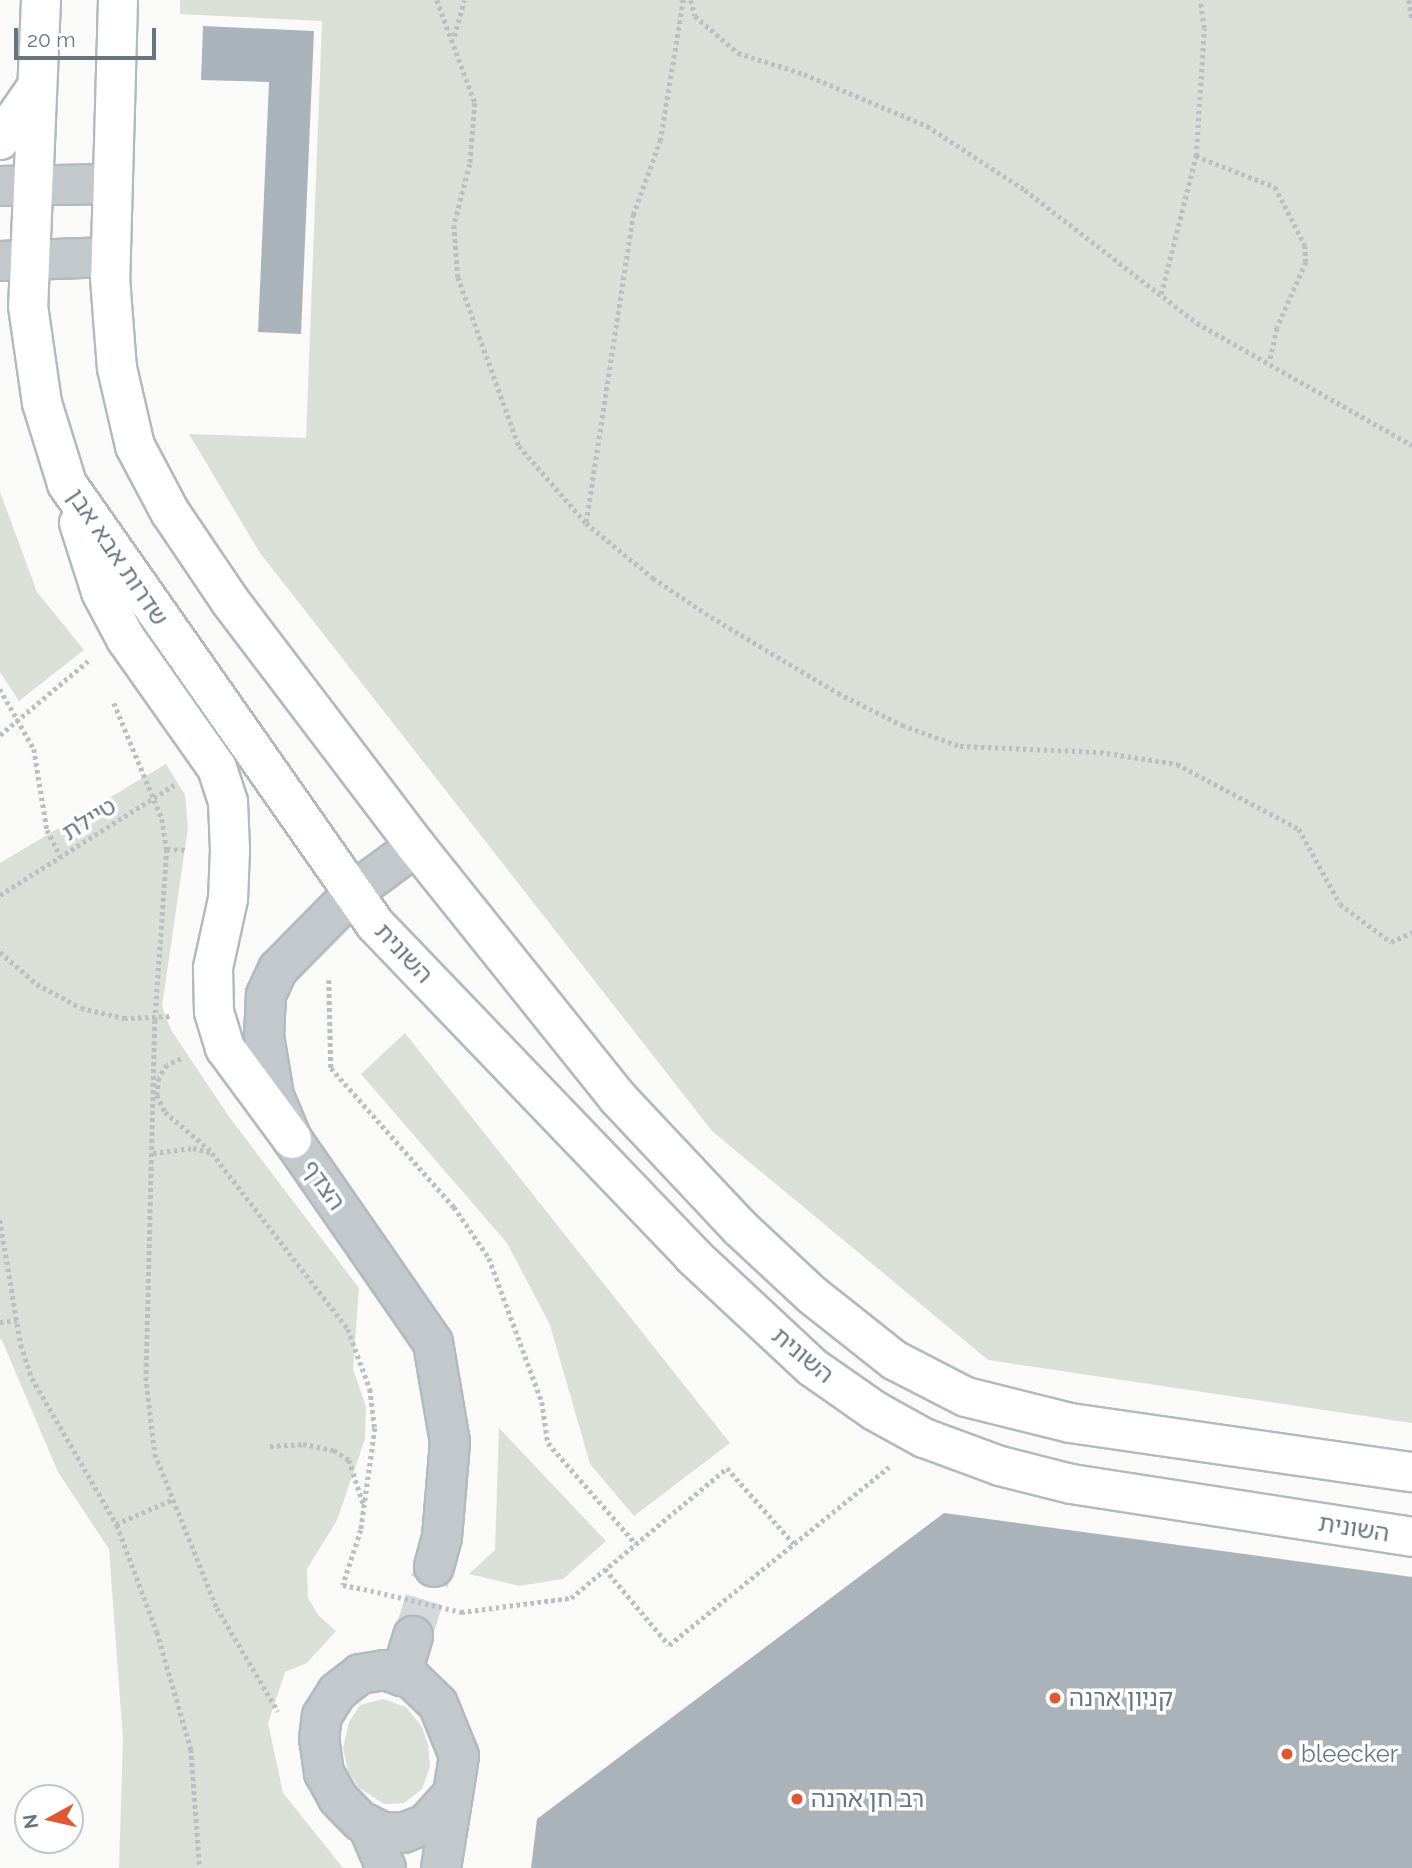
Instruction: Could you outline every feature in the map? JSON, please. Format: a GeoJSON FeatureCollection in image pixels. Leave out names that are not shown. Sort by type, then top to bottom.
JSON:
{"type":"FeatureCollection","features":[{"type":"Feature","properties":{"kind":"street","name":"שדרות אבא אבן"},"geometry":{"type":"LineString","coordinates":[[41,0],[37,86],[15,186],[16,260],[30,317],[42,403],[67,484],[355,891]]}},
{"type":"Feature","properties":{"kind":"street"},"geometry":{"type":"LineString","coordinates":[[118,0],[110,257],[117,368],[135,446],[170,512],[230,601],[416,846],[646,1128],[748,1236],[894,1360],[966,1397],[1070,1423],[1412,1472]]}},
{"type":"Feature","properties":{"kind":"street"},"geometry":{"type":"LineString","coordinates":[[0,140],[37,86]]}},
{"type":"Feature","properties":{"kind":"street"},"geometry":{"type":"LineString","coordinates":[[15,186],[113,184]]}},
{"type":"Feature","properties":{"kind":"street"},"geometry":{"type":"LineString","coordinates":[[16,260],[110,257]]}},
{"type":"Feature","properties":{"kind":"street"},"geometry":{"type":"LineString","coordinates":[[0,285],[30,317]]}},
{"type":"Feature","properties":{"kind":"street"},"geometry":{"type":"LineString","coordinates":[[67,484],[101,592],[126,639],[217,768],[228,802],[230,850],[228,899],[213,968],[214,1012],[225,1048],[292,1139]]}},
{"type":"Feature","properties":{"kind":"street","name":"הצדף"},"geometry":{"type":"LineString","coordinates":[[416,846],[355,891],[307,937],[278,969],[266,995],[268,1067],[292,1139],[433,1343],[450,1442],[442,1537],[434,1567]]}},
{"type":"Feature","properties":{"kind":"street","name":"השונית"},"geometry":{"type":"LineString","coordinates":[[355,891],[375,925],[693,1256],[812,1367],[925,1438],[1000,1466],[1071,1484],[1412,1538]]}},
{"type":"Feature","properties":{"kind":"street"},"geometry":{"type":"LineString","coordinates":[[401,1676],[413,1636]]}},
{"type":"Feature","properties":{"kind":"street"},"geometry":{"type":"LineString","coordinates":[[441,1868],[453,1794],[458,1756],[438,1704],[412,1679],[384,1670],[360,1674],[337,1692],[322,1716],[324,1773],[338,1798],[367,1824],[383,1832],[403,1833],[426,1825],[453,1794]]}},
{"type":"Feature","properties":{"kind":"street"},"geometry":{"type":"LineString","coordinates":[[367,1824],[386,1868]]}},
{"type":"Feature","properties":{"kind":"path"},"geometry":{"type":"LineString","coordinates":[[437,0],[454,37],[474,103],[470,164],[454,225],[457,277],[519,446],[586,523],[653,578],[711,617],[838,693],[902,725],[960,746],[1100,752],[1177,764],[1298,829],[1340,904],[1391,942],[1412,932]]}},
{"type":"Feature","properties":{"kind":"path"},"geometry":{"type":"LineString","coordinates":[[454,37],[464,0]]}},
{"type":"Feature","properties":{"kind":"path"},"geometry":{"type":"LineString","coordinates":[[586,523],[633,215],[660,141],[683,0]]}},
{"type":"Feature","properties":{"kind":"path"},"geometry":{"type":"LineString","coordinates":[[691,0],[695,16],[738,53],[804,74],[927,127],[1025,190],[1197,323],[1412,445]]}},
{"type":"Feature","properties":{"kind":"path"},"geometry":{"type":"LineString","coordinates":[[1161,295],[1196,156],[1203,28],[1200,0]]}},
{"type":"Feature","properties":{"kind":"path"},"geometry":{"type":"LineString","coordinates":[[1409,0],[1412,20]]}},
{"type":"Feature","properties":{"kind":"path"},"geometry":{"type":"LineString","coordinates":[[1196,156],[1275,187],[1305,244],[1306,262],[1277,328],[1269,362]]}},
{"type":"Feature","properties":{"kind":"path"},"geometry":{"type":"LineString","coordinates":[[0,735],[17,718],[95,657]]}},
{"type":"Feature","properties":{"kind":"path"},"geometry":{"type":"LineString","coordinates":[[0,689],[34,748],[47,830],[61,857]]}},
{"type":"Feature","properties":{"kind":"path"},"geometry":{"type":"LineString","coordinates":[[110,692],[153,799],[167,849],[155,1020],[146,1377],[155,1454],[217,1608],[282,1718]]}},
{"type":"Feature","properties":{"kind":"path","name":"טיילת"},"geometry":{"type":"LineString","coordinates":[[0,895],[184,777]]}},
{"type":"Feature","properties":{"kind":"path"},"geometry":{"type":"LineString","coordinates":[[167,849],[230,850]]}},
{"type":"Feature","properties":{"kind":"path"},"geometry":{"type":"LineString","coordinates":[[307,937],[329,968],[331,1068],[454,1207],[489,1258],[542,1402],[548,1443],[636,1544]]}},
{"type":"Feature","properties":{"kind":"path"},"geometry":{"type":"LineString","coordinates":[[0,952],[37,984],[81,1008],[106,1016],[155,1020],[180,1014]]}},
{"type":"Feature","properties":{"kind":"path"},"geometry":{"type":"LineString","coordinates":[[0,958],[9,960]]}},
{"type":"Feature","properties":{"kind":"path"},"geometry":{"type":"LineString","coordinates":[[187,1058],[167,1065],[159,1078],[157,1095],[164,1112],[212,1153],[348,1329],[370,1389],[375,1429],[364,1508],[343,1585],[461,1612],[571,1598],[727,1468],[794,1544]]}},
{"type":"Feature","properties":{"kind":"path"},"geometry":{"type":"LineString","coordinates":[[153,1153],[193,1148],[212,1153]]}},
{"type":"Feature","properties":{"kind":"path"},"geometry":{"type":"LineString","coordinates":[[0,1220],[17,1320],[32,1378],[116,1524],[157,1632],[191,1749],[200,1868]]}},
{"type":"Feature","properties":{"kind":"path"},"geometry":{"type":"LineString","coordinates":[[0,1322],[17,1320]]}},
{"type":"Feature","properties":{"kind":"path"},"geometry":{"type":"LineString","coordinates":[[605,1569],[669,1645],[925,1438]]}},
{"type":"Feature","properties":{"kind":"path"},"geometry":{"type":"LineString","coordinates":[[270,1446],[303,1444],[334,1450],[349,1460],[364,1508]]}},
{"type":"Feature","properties":{"kind":"path"},"geometry":{"type":"LineString","coordinates":[[116,1524],[174,1499]]}},
{"type":"Feature","properties":{"kind":"shaded area"},"geometry":{"type":"Polygon","coordinates":[[[180,0],[1412,0],[1412,1423],[988,1360],[712,1131],[260,553],[189,434],[306,438],[322,21],[180,14],[180,0]]]}},
{"type":"Feature","properties":{"kind":"shaded area"},"geometry":{"type":"Polygon","coordinates":[[[0,492],[37,592],[84,650],[19,701],[0,672],[0,492]]]}},
{"type":"Feature","properties":{"kind":"shaded area"},"geometry":{"type":"Polygon","coordinates":[[[166,764],[185,795],[188,828],[162,1006],[171,1030],[230,1118],[359,1288],[353,1369],[366,1407],[365,1439],[337,1520],[307,1569],[308,1598],[319,1616],[336,1631],[307,1663],[285,1672],[268,1723],[283,1793],[343,1868],[119,1868],[123,1739],[109,1549],[58,1472],[1,1338],[0,1342],[0,863],[166,764]]]}},
{"type":"Feature","properties":{"kind":"shaded area"},"geometry":{"type":"Polygon","coordinates":[[[405,1033],[730,1443],[634,1516],[590,1464],[550,1325],[507,1243],[361,1074],[405,1033]]]}},
{"type":"Feature","properties":{"kind":"shaded area"},"geometry":{"type":"Polygon","coordinates":[[[499,1428],[606,1541],[563,1579],[519,1586],[469,1574],[495,1550],[499,1428]]]}},
{"type":"Feature","properties":{"kind":"shaded area"},"geometry":{"type":"Polygon","coordinates":[[[383,1699],[406,1707],[422,1727],[428,1744],[430,1767],[422,1789],[404,1803],[384,1804],[358,1787],[348,1771],[343,1748],[349,1722],[360,1705],[383,1699]]]}},
{"type":"Feature","properties":{"kind":"building"},"geometry":{"type":"Polygon","coordinates":[[[203,26],[314,31],[301,334],[258,332],[269,82],[201,80],[203,26]]]}},
{"type":"Feature","properties":{"kind":"building","name":"קניון ארנה"},"geometry":{"type":"Polygon","coordinates":[[[944,1513],[1412,1577],[1412,1868],[531,1868],[537,1819],[944,1513]]]}},
{"type":"Feature","properties":{"kind":"tunnel"},"geometry":{"type":"LineString","coordinates":[[413,1636],[434,1567]]}},
{"type":"Feature","properties":{"kind":"place","name":"קניון ארנה"},"geometry":{"type":"Point","coordinates":[1055,1698]}},
{"type":"Feature","properties":{"kind":"place","name":"bleecker"},"geometry":{"type":"Point","coordinates":[1287,1754]}},
{"type":"Feature","properties":{"kind":"place","name":"רב חן ארנה"},"geometry":{"type":"Point","coordinates":[797,1799]}}]}
